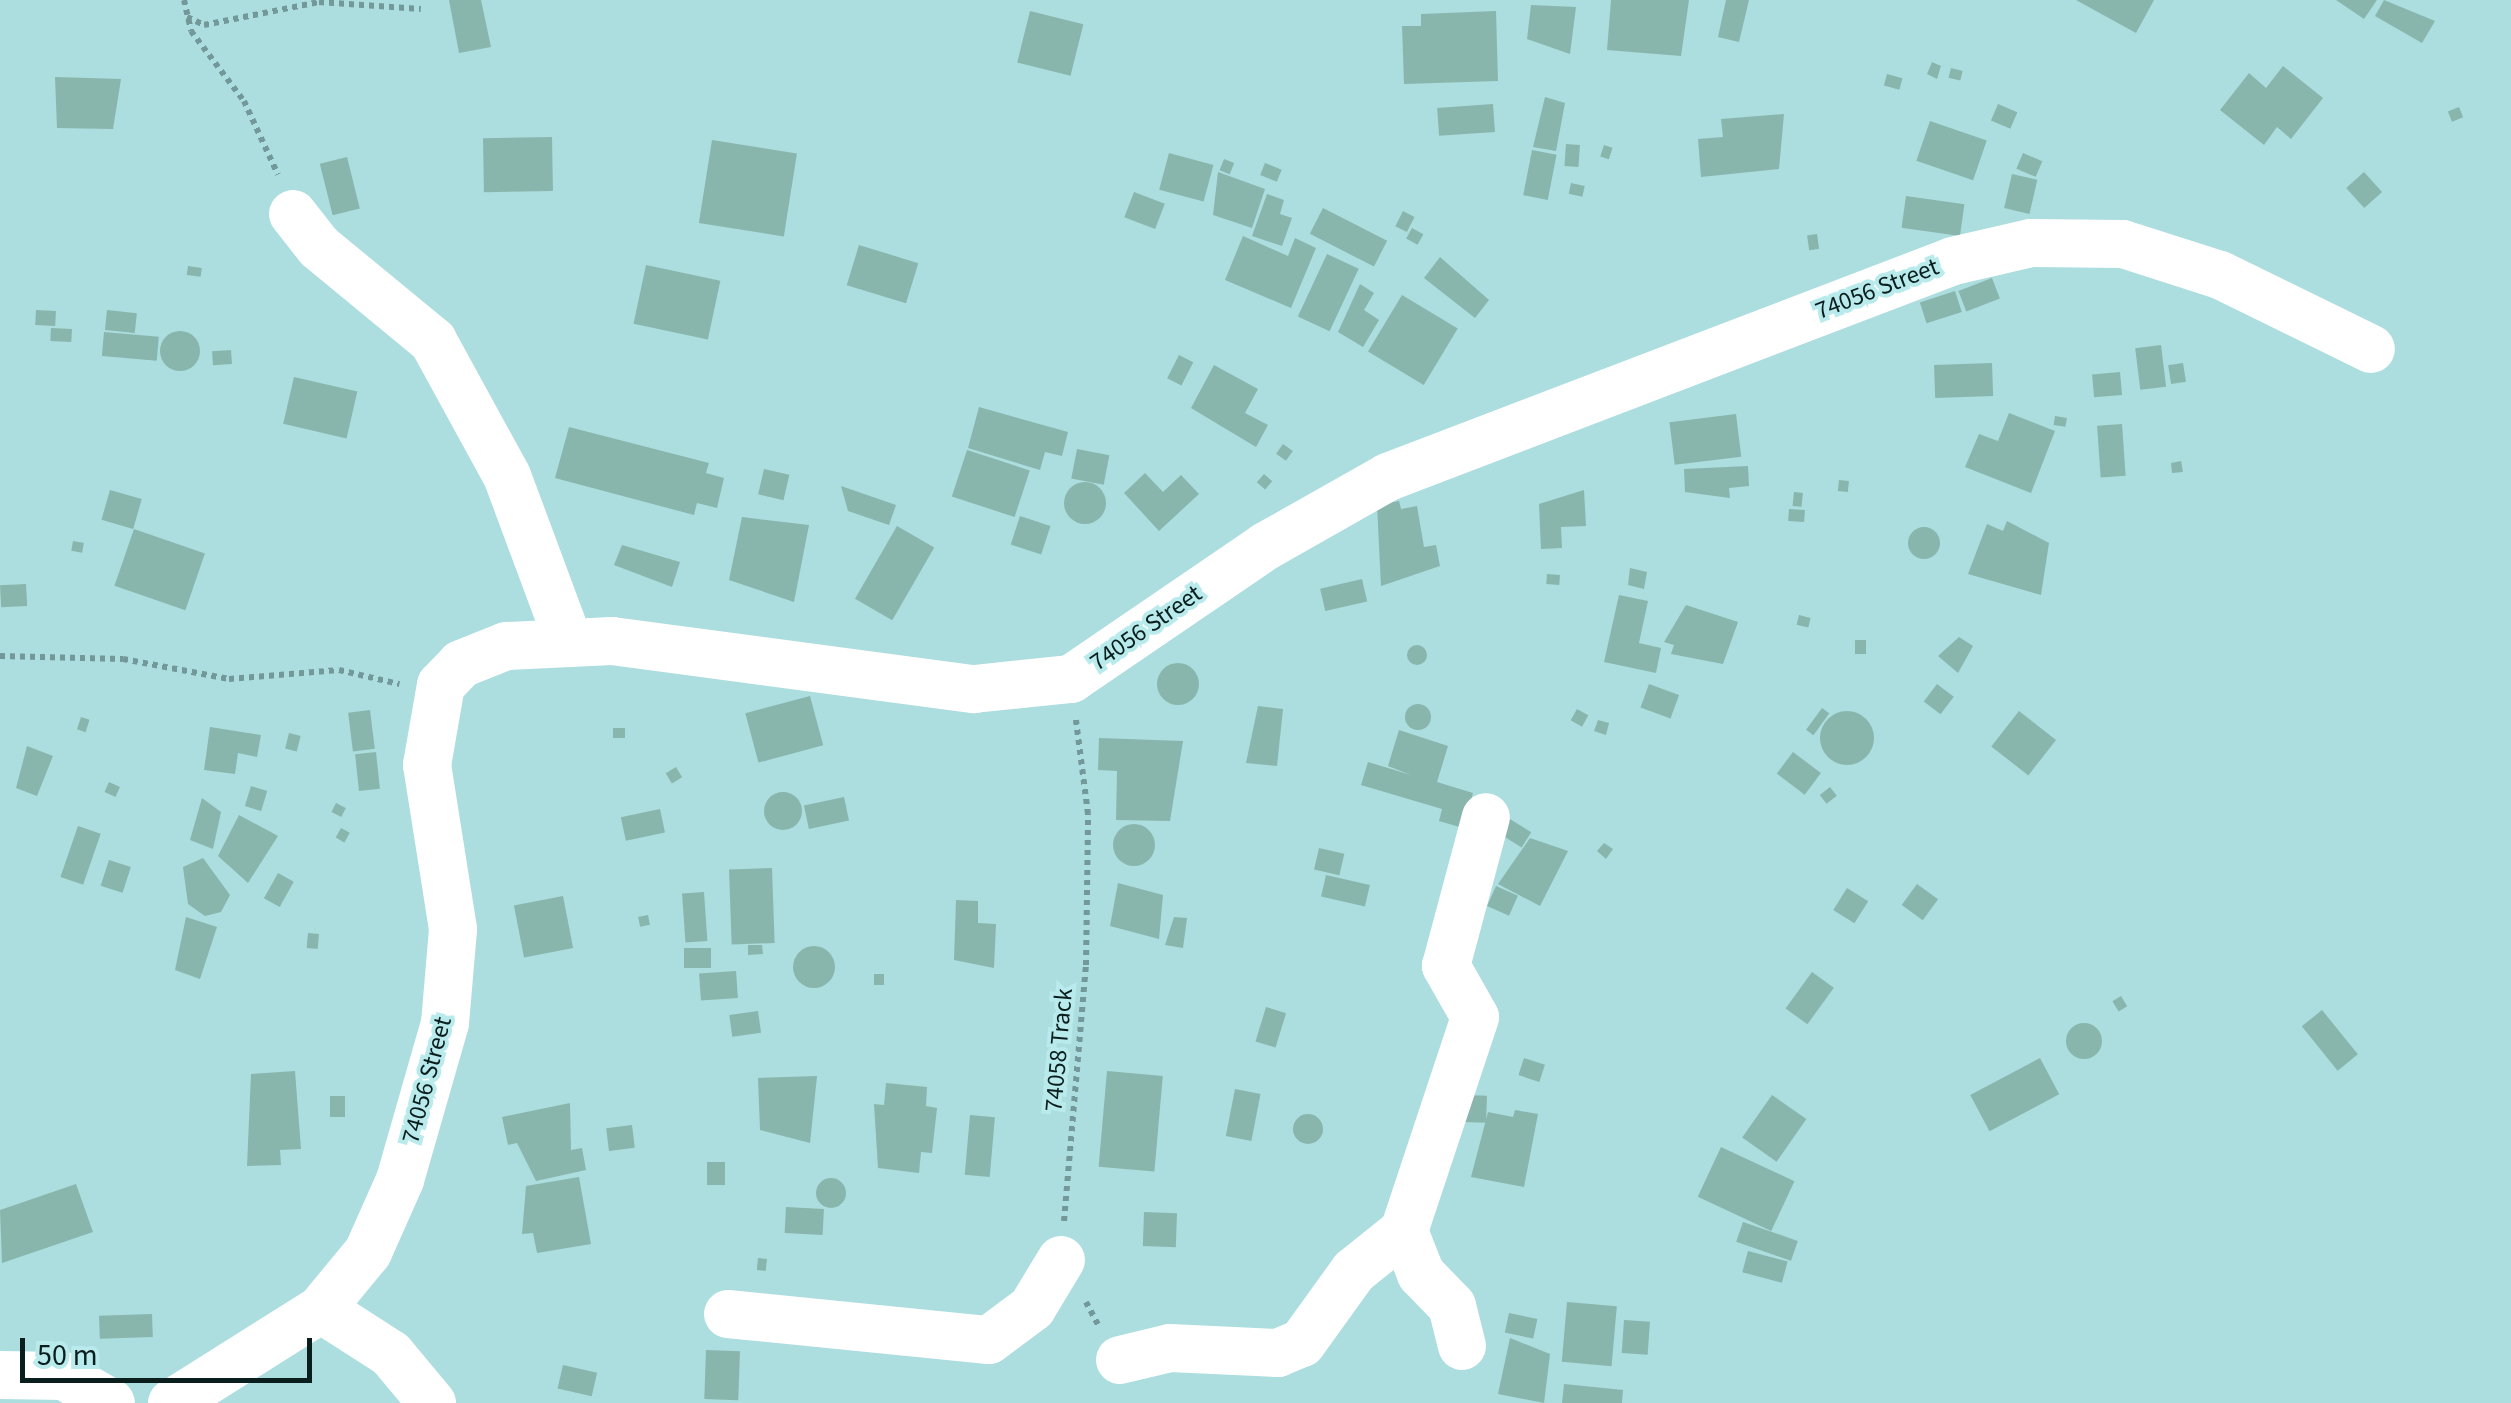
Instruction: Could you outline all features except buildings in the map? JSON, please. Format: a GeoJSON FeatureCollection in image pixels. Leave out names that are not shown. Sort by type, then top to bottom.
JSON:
{"type":"FeatureCollection","features":[{"type":"Feature","properties":{"kind":"street"},"geometry":{"type":"LineString","coordinates":[[294,214],[319,247],[432,340],[507,476],[569,643]]}},
{"type":"Feature","properties":{"kind":"street","name":"74056 Street"},"geometry":{"type":"LineString","coordinates":[[172,1403],[321,1309],[368,1252],[400,1180],[445,1023],[453,929],[427,765],[438,698],[476,658],[506,646],[569,643],[883,671],[974,690],[1072,679],[1266,546],[1388,478],[1953,261],[2031,243],[2123,244],[2220,275],[2371,349]]}},
{"type":"Feature","properties":{"kind":"street"},"geometry":{"type":"LineString","coordinates":[[1120,1360],[1170,1348],[1278,1353],[1302,1343],[1354,1271],[1404,1231],[1475,1016],[1446,966],[1486,817]]}},
{"type":"Feature","properties":{"kind":"street"},"geometry":{"type":"LineString","coordinates":[[1404,1231],[1421,1274],[1452,1306],[1462,1346]]}},
{"type":"Feature","properties":{"kind":"street"},"geometry":{"type":"LineString","coordinates":[[728,1314],[989,1340],[1032,1308],[1061,1260]]}},
{"type":"Feature","properties":{"kind":"street"},"geometry":{"type":"LineString","coordinates":[[321,1309],[391,1354],[432,1403]]}},
{"type":"Feature","properties":{"kind":"street"},"geometry":{"type":"LineString","coordinates":[[0,1374],[64,1376],[111,1403]]}},
{"type":"Feature","properties":{"kind":"path"},"geometry":{"type":"LineString","coordinates":[[184,0],[186,17],[244,102],[294,214]]}},
{"type":"Feature","properties":{"kind":"path"},"geometry":{"type":"LineString","coordinates":[[186,17],[204,25],[319,2],[422,8]]}},
{"type":"Feature","properties":{"kind":"path"},"geometry":{"type":"LineString","coordinates":[[0,656],[124,658],[229,679],[339,670],[438,698]]}},
{"type":"Feature","properties":{"kind":"path","name":"74058 Track"},"geometry":{"type":"LineString","coordinates":[[1061,1260],[1086,965],[1088,814],[1072,679]]}},
{"type":"Feature","properties":{"kind":"path"},"geometry":{"type":"LineString","coordinates":[[1061,1260],[1120,1360]]}}]}
